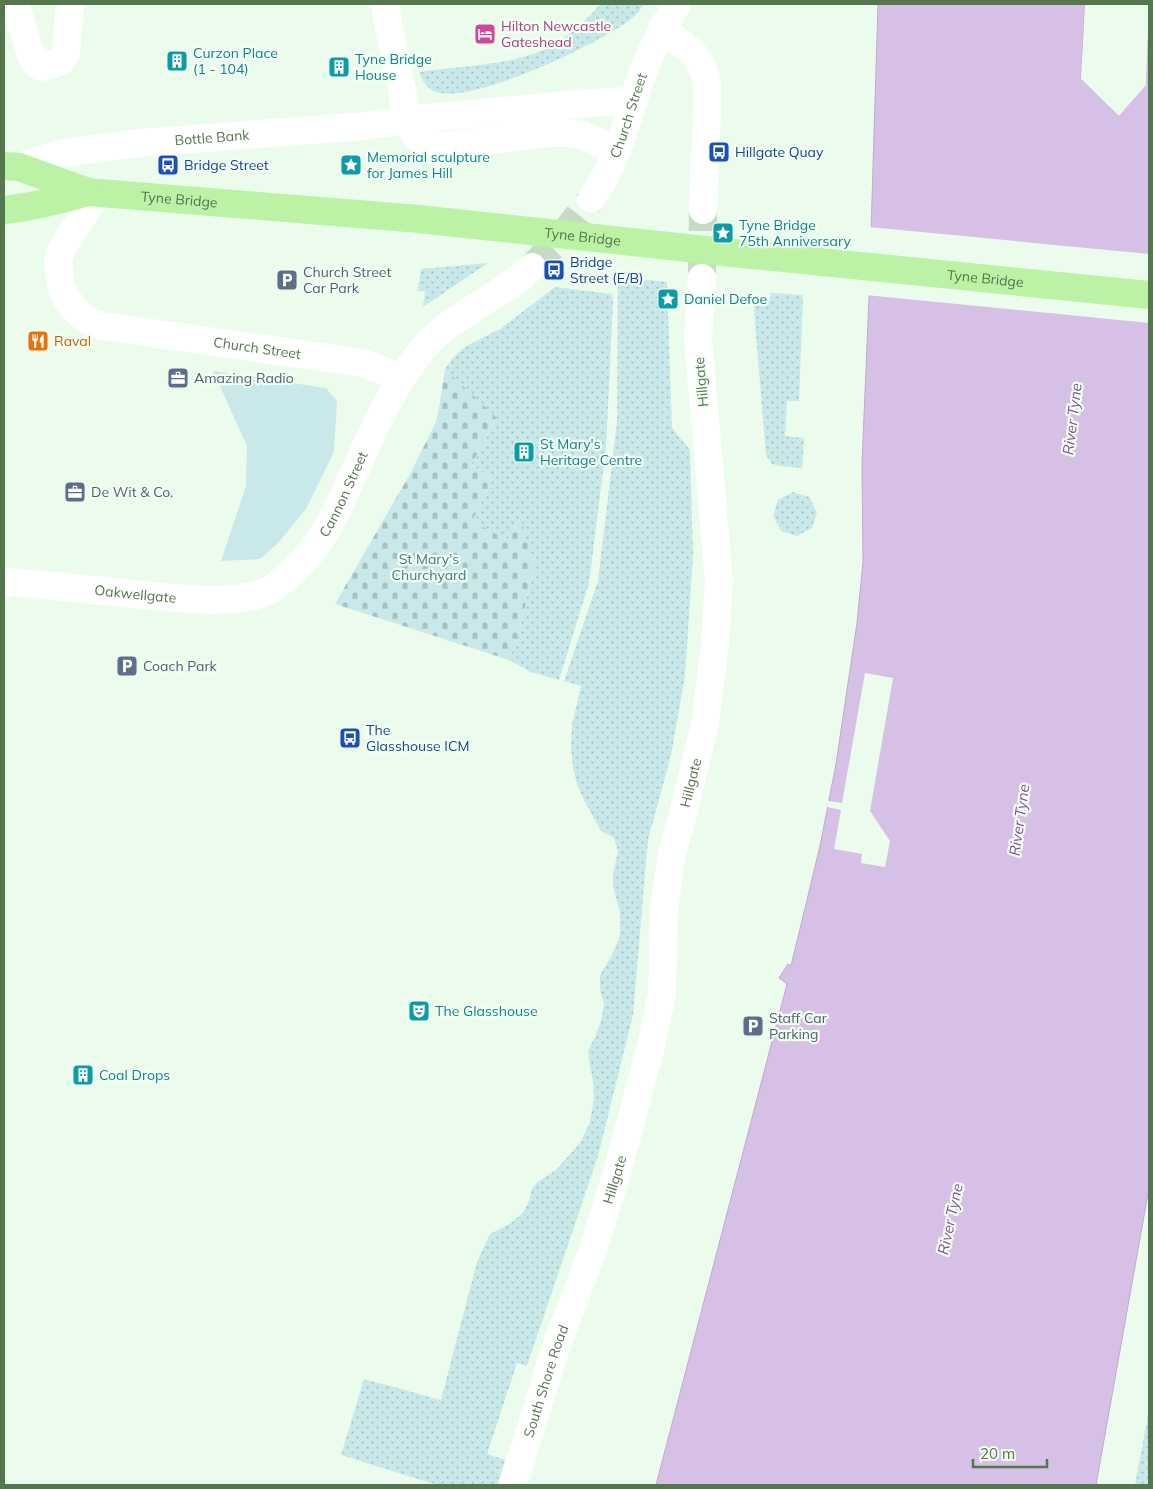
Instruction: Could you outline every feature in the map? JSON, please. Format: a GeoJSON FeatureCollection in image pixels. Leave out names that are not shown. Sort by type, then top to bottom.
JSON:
{"type":"FeatureCollection","features":[{"type":"Feature","properties":{"kind":"highway","name":"Tyne Bridge"},"geometry":{"type":"LineString","coordinates":[[11,166],[93,192],[419,219],[1149,295]]}},
{"type":"Feature","properties":{"kind":"highway"},"geometry":{"type":"LineString","coordinates":[[4,210],[38,205],[93,192]]}},
{"type":"Feature","properties":{"kind":"street"},"geometry":{"type":"LineString","coordinates":[[15,4],[33,61],[41,67],[60,62],[66,53],[70,4]]}},
{"type":"Feature","properties":{"kind":"street"},"geometry":{"type":"LineString","coordinates":[[385,4],[408,120],[414,134],[420,140],[436,146],[566,132],[579,134],[617,150]]}},
{"type":"Feature","properties":{"kind":"street"},"geometry":{"type":"LineString","coordinates":[[678,4],[662,28],[692,52],[704,71],[707,83],[702,210]]}},
{"type":"Feature","properties":{"kind":"street","name":"Church Street"},"geometry":{"type":"LineString","coordinates":[[592,199],[604,179],[617,150],[633,101],[662,28]]}},
{"type":"Feature","properties":{"kind":"street","name":"Bottle Bank"},"geometry":{"type":"LineString","coordinates":[[11,166],[63,153],[139,143],[365,126],[408,120],[587,103],[633,101]]}},
{"type":"Feature","properties":{"kind":"street","name":"Church Street"},"geometry":{"type":"LineString","coordinates":[[93,192],[61,250],[58,262],[61,286],[65,296],[76,310],[90,322],[112,327],[363,363],[380,369],[400,380]]}},
{"type":"Feature","properties":{"kind":"street"},"geometry":{"type":"LineString","coordinates":[[400,380],[422,349],[436,336],[510,286],[532,267]]}},
{"type":"Feature","properties":{"kind":"street","name":"Hillgate"},"geometry":{"type":"LineString","coordinates":[[582,1277],[592,1253],[618,1169],[651,1046],[662,994],[664,908],[672,853],[705,724],[715,644],[719,581],[698,338],[702,278]]}},
{"type":"Feature","properties":{"kind":"street","name":"Cannon Street"},"geometry":{"type":"LineString","coordinates":[[268,592],[291,574],[322,537],[400,380]]}},
{"type":"Feature","properties":{"kind":"street","name":"Oakwellgate"},"geometry":{"type":"LineString","coordinates":[[4,582],[199,600],[244,597],[268,592]]}},
{"type":"Feature","properties":{"kind":"street","name":"South Shore Road"},"geometry":{"type":"LineString","coordinates":[[513,1485],[558,1341],[582,1277]]}},
{"type":"Feature","properties":{"kind":"green space"},"geometry":{"type":"Polygon","coordinates":[[[600,4],[644,4],[635,16],[597,40],[538,68],[507,80],[478,89],[454,93],[436,92],[425,84],[420,75],[419,72],[497,63],[541,51],[570,33],[590,16],[600,4]]]}},
{"type":"Feature","properties":{"kind":"green space"},"geometry":{"type":"Polygon","coordinates":[[[488,263],[423,307],[425,291],[418,291],[421,269],[488,263]]]}},
{"type":"Feature","properties":{"kind":"green space"},"geometry":{"type":"Polygon","coordinates":[[[618,277],[667,282],[672,428],[690,450],[693,555],[685,676],[671,755],[648,840],[633,1015],[598,1156],[527,1366],[517,1363],[487,1454],[505,1460],[497,1485],[437,1485],[341,1455],[364,1379],[441,1400],[477,1262],[490,1234],[511,1223],[523,1213],[529,1201],[532,1188],[556,1170],[580,1143],[590,1122],[594,1098],[588,1051],[601,1021],[604,1004],[600,989],[600,975],[613,953],[620,935],[620,912],[613,886],[613,874],[618,851],[614,838],[601,831],[577,784],[571,747],[572,725],[581,686],[564,681],[598,581],[617,422],[618,277]]]}},
{"type":"Feature","properties":{"kind":"green space"},"geometry":{"type":"Polygon","coordinates":[[[555,287],[612,294],[613,303],[606,447],[589,583],[559,680],[531,672],[509,660],[519,632],[534,567],[520,519],[507,540],[472,521],[493,479],[471,465],[497,418],[445,369],[465,347],[500,329],[555,287]]]}},
{"type":"Feature","properties":{"kind":"green space"},"geometry":{"type":"Polygon","coordinates":[[[771,293],[803,295],[799,401],[787,401],[785,436],[804,438],[802,468],[772,464],[766,455],[753,299],[769,301],[771,293]]]}},
{"type":"Feature","properties":{"kind":"green space","name":"St Mary's Churchyard"},"geometry":{"type":"Polygon","coordinates":[[[445,369],[497,418],[471,465],[493,479],[472,521],[507,540],[521,518],[534,567],[519,632],[509,660],[335,604],[410,474],[437,420],[445,369]]]}},
{"type":"Feature","properties":{"kind":"green space"},"geometry":{"type":"Polygon","coordinates":[[[213,371],[326,388],[337,401],[334,452],[306,509],[278,543],[260,559],[221,561],[246,486],[247,446],[213,371]]]}},
{"type":"Feature","properties":{"kind":"green space"},"geometry":{"type":"Polygon","coordinates":[[[793,492],[809,497],[817,512],[812,528],[797,536],[781,531],[773,516],[778,500],[793,492]]]}},
{"type":"Feature","properties":{"kind":"green space"},"geometry":{"type":"Polygon","coordinates":[[[1149,1410],[1149,1485],[1135,1485],[1149,1410]]]}},
{"type":"Feature","properties":{"kind":"water","name":"River Tyne"},"geometry":{"type":"Polygon","coordinates":[[[878,4],[1085,4],[1081,79],[1119,116],[1146,84],[1149,4],[1149,1188],[1096,1485],[656,1485],[787,984],[779,978],[788,964],[791,966],[820,846],[836,764],[857,623],[863,562],[862,464],[878,4]]]}},
{"type":"Feature","properties":{"kind":"pier"},"geometry":{"type":"Polygon","coordinates":[[[1085,4],[1087,4],[1083,78],[1119,113],[1144,84],[1146,4],[1149,4],[1146,85],[1119,116],[1081,79],[1085,4]]]}},
{"type":"Feature","properties":{"kind":"pier"},"geometry":{"type":"Polygon","coordinates":[[[869,227],[1149,254],[1149,323],[866,295],[869,227]]]}},
{"type":"Feature","properties":{"kind":"pier"},"geometry":{"type":"Polygon","coordinates":[[[865,673],[893,678],[870,811],[890,841],[885,867],[861,863],[862,854],[834,849],[841,810],[827,807],[828,801],[842,803],[865,673]]]}},
{"type":"Feature","properties":{"kind":"tunnel"},"geometry":{"type":"LineString","coordinates":[[532,267],[559,240],[591,199]]}},
{"type":"Feature","properties":{"kind":"tunnel"},"geometry":{"type":"LineString","coordinates":[[702,273],[703,210]]}},
{"type":"Feature","properties":{"kind":"place","name":"Hilton Newcastle Gateshead"},"geometry":{"type":"Point","coordinates":[485,34]}},
{"type":"Feature","properties":{"kind":"place","name":"Curzon Place (1 - 104)"},"geometry":{"type":"Point","coordinates":[177,61]}},
{"type":"Feature","properties":{"kind":"place","name":"Tyne Bridge House"},"geometry":{"type":"Point","coordinates":[339,67]}},
{"type":"Feature","properties":{"kind":"place","name":"Hillgate Quay"},"geometry":{"type":"Point","coordinates":[719,152]}},
{"type":"Feature","properties":{"kind":"place","name":"Bridge Street"},"geometry":{"type":"Point","coordinates":[168,165]}},
{"type":"Feature","properties":{"kind":"place","name":"Memorial sculpture for James Hill"},"geometry":{"type":"Point","coordinates":[351,165]}},
{"type":"Feature","properties":{"kind":"place","name":"Tyne Bridge 75th Anniversary"},"geometry":{"type":"Point","coordinates":[723,233]}},
{"type":"Feature","properties":{"kind":"place","name":"Bridge Street (E/B)"},"geometry":{"type":"Point","coordinates":[554,270]}},
{"type":"Feature","properties":{"kind":"place","name":"Church Street Car Park"},"geometry":{"type":"Point","coordinates":[287,280]}},
{"type":"Feature","properties":{"kind":"place","name":"Daniel Defoe"},"geometry":{"type":"Point","coordinates":[668,299]}},
{"type":"Feature","properties":{"kind":"place","name":"Raval"},"geometry":{"type":"Point","coordinates":[38,341]}},
{"type":"Feature","properties":{"kind":"place","name":"Amazing Radio"},"geometry":{"type":"Point","coordinates":[178,378]}},
{"type":"Feature","properties":{"kind":"place","name":"St Mary's Heritage Centre"},"geometry":{"type":"Point","coordinates":[524,452]}},
{"type":"Feature","properties":{"kind":"place","name":"De Wit & Co."},"geometry":{"type":"Point","coordinates":[75,492]}},
{"type":"Feature","properties":{"kind":"place","name":"Coach Park"},"geometry":{"type":"Point","coordinates":[127,666]}},
{"type":"Feature","properties":{"kind":"place","name":"The Glasshouse ICM"},"geometry":{"type":"Point","coordinates":[350,738]}},
{"type":"Feature","properties":{"kind":"place","name":"The Glasshouse"},"geometry":{"type":"Point","coordinates":[419,1011]}},
{"type":"Feature","properties":{"kind":"place","name":"Staff Car Parking"},"geometry":{"type":"Point","coordinates":[753,1026]}},
{"type":"Feature","properties":{"kind":"place","name":"Coal Drops"},"geometry":{"type":"Point","coordinates":[83,1075]}}]}
